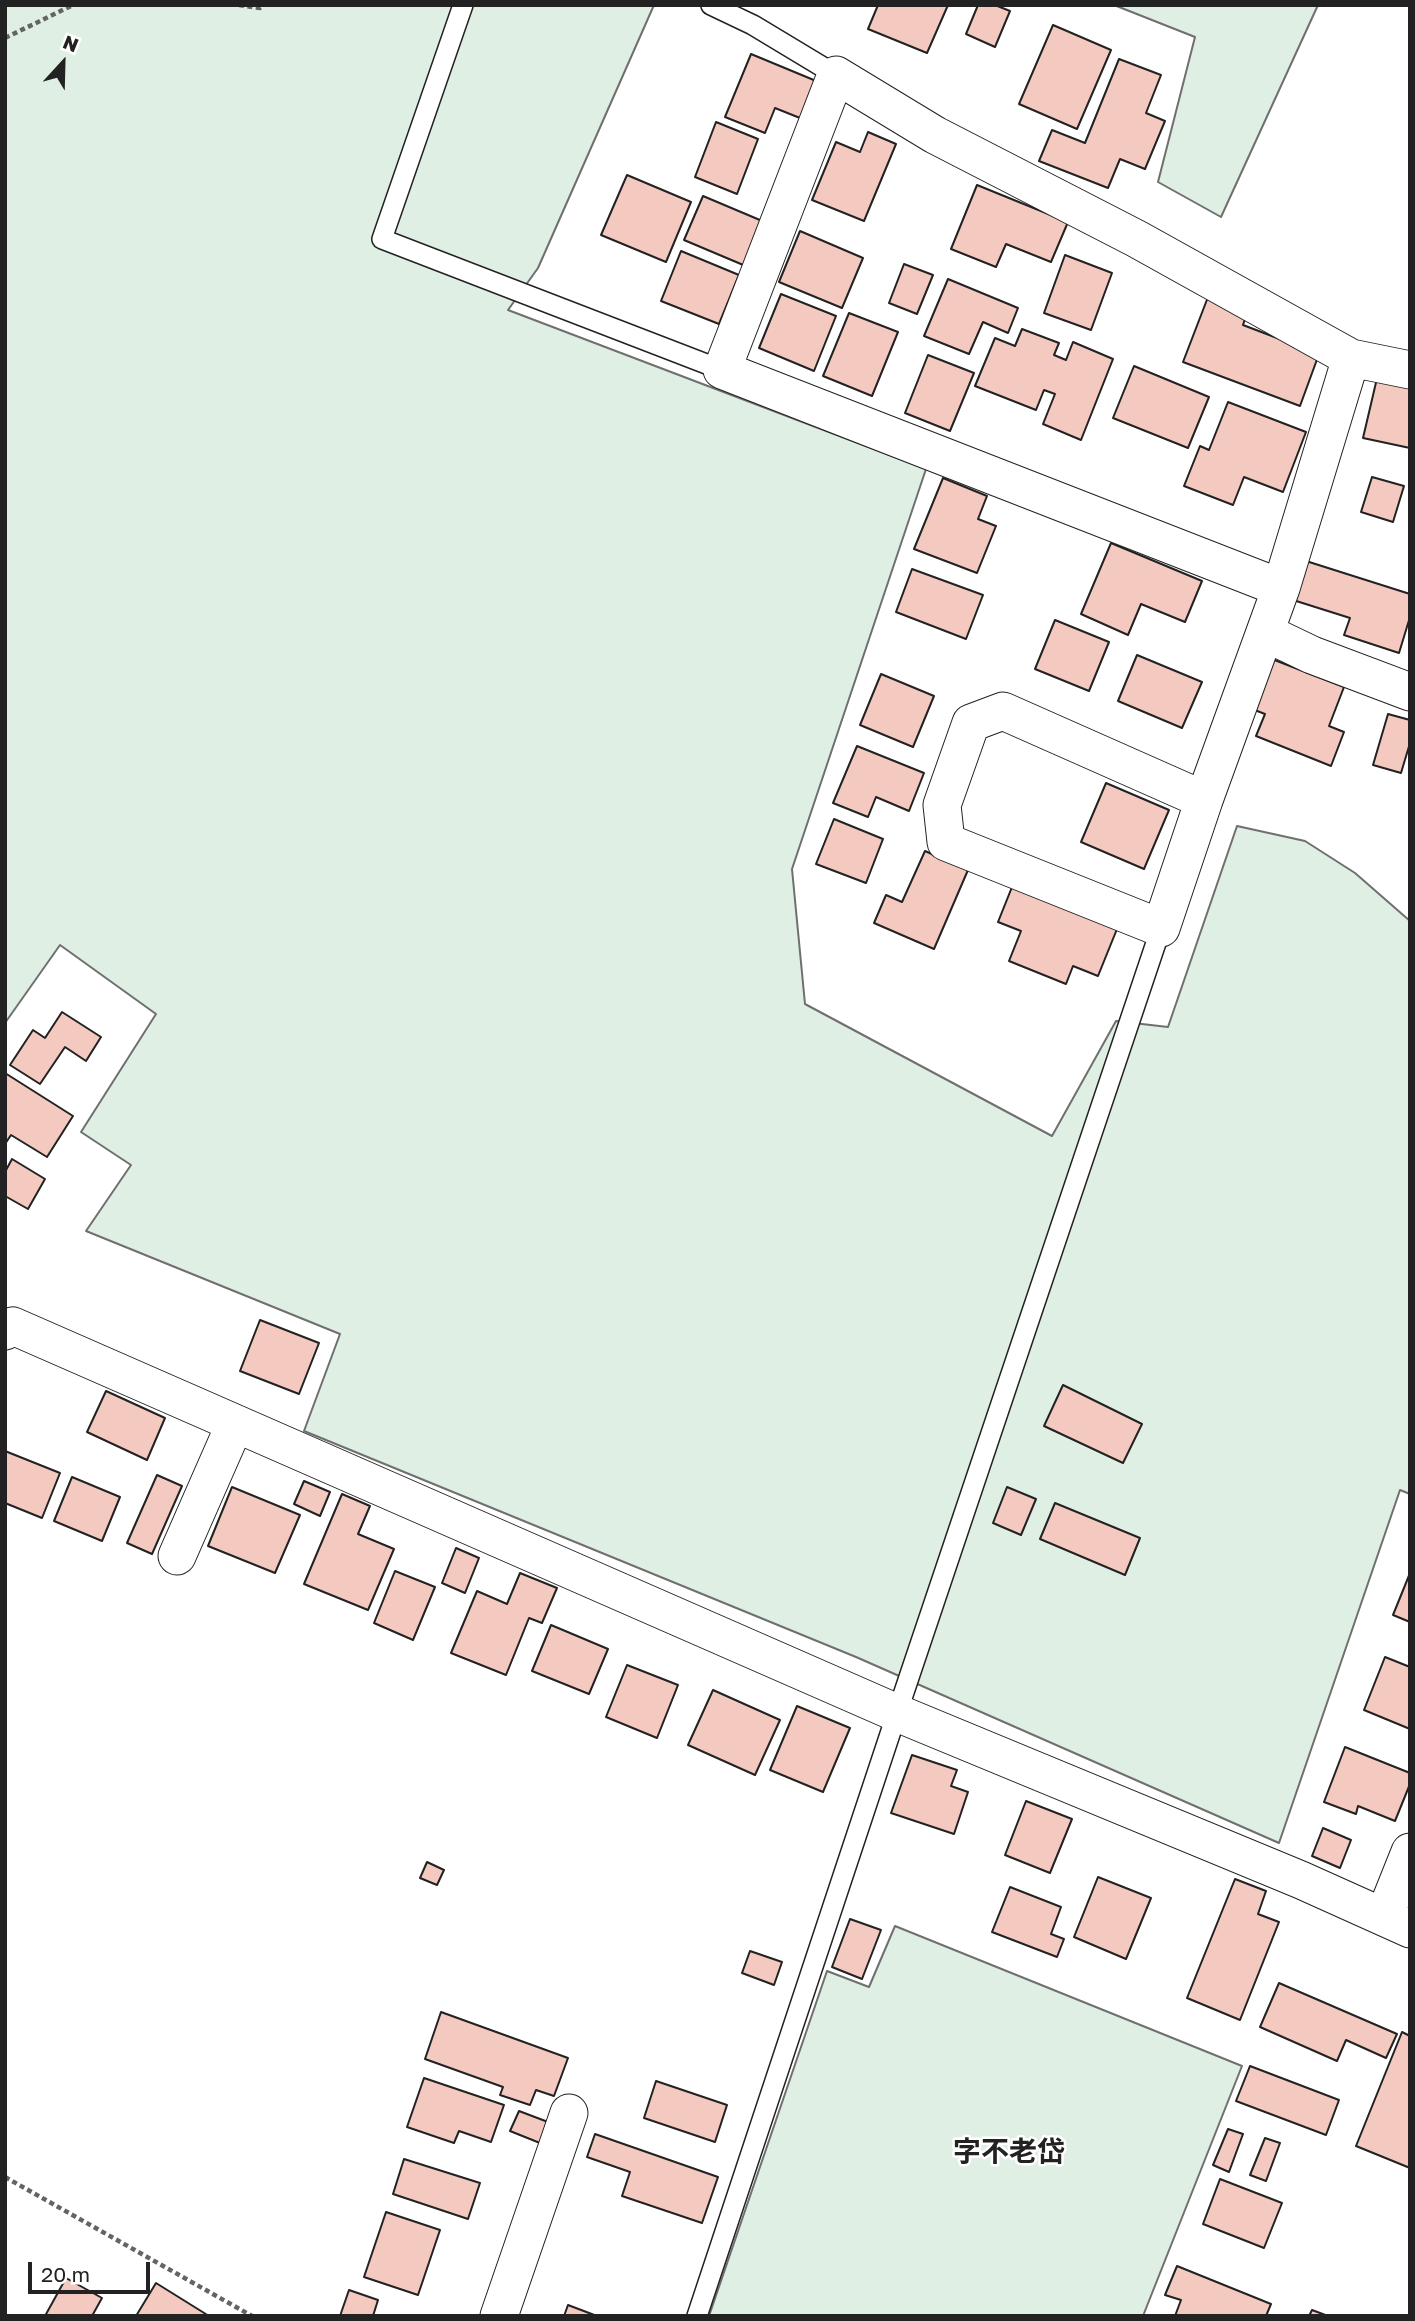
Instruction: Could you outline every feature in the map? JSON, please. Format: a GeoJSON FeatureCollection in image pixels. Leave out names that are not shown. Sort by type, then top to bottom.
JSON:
{"type":"FeatureCollection","features":[{"type":"Feature","properties":{"kind":"street"},"geometry":{"type":"LineString","coordinates":[[1281,588],[722,370],[836,75],[935,135],[1137,239],[1352,358],[1410,370]]}},
{"type":"Feature","properties":{"kind":"street"},"geometry":{"type":"LineString","coordinates":[[1204,800],[1003,711],[971,723],[942,805],[946,842],[1161,928],[1204,800],[1266,633],[1352,358]]}},
{"type":"Feature","properties":{"kind":"street"},"geometry":{"type":"LineString","coordinates":[[1266,633],[1312,655],[1410,692]]}},
{"type":"Feature","properties":{"kind":"street"},"geometry":{"type":"LineString","coordinates":[[5,1331],[13,1326],[897,1713],[1301,1880],[1397,1923],[1410,1852]]}},
{"type":"Feature","properties":{"kind":"street"},"geometry":{"type":"LineString","coordinates":[[177,1556],[235,1424]]}},
{"type":"Feature","properties":{"kind":"street"},"geometry":{"type":"LineString","coordinates":[[499,2316],[569,2113]]}},
{"type":"Feature","properties":{"kind":"lane"},"geometry":{"type":"LineString","coordinates":[[463,5],[382,239],[722,370]]}},
{"type":"Feature","properties":{"kind":"lane"},"geometry":{"type":"LineString","coordinates":[[711,5],[753,25],[836,75]]}},
{"type":"Feature","properties":{"kind":"lane"},"geometry":{"type":"LineString","coordinates":[[697,2316],[1161,928]]}},
{"type":"Feature","properties":{"kind":"path"},"geometry":{"type":"LineString","coordinates":[[5,38],[73,5]]}},
{"type":"Feature","properties":{"kind":"path"},"geometry":{"type":"LineString","coordinates":[[239,5],[260,8],[264,5]]}},
{"type":"Feature","properties":{"kind":"path"},"geometry":{"type":"LineString","coordinates":[[5,2177],[252,2316]]}},
{"type":"Feature","properties":{"kind":"green space"},"geometry":{"type":"Polygon","coordinates":[[[5,5],[654,5],[538,268],[508,310],[926,469],[792,869],[805,1004],[1052,1136],[1116,1021],[1168,1027],[1237,826],[1305,841],[1355,873],[1410,921],[1410,1494],[1400,1490],[1279,1843],[856,1657],[304,1431],[340,1334],[86,1231],[131,1165],[81,1132],[156,1014],[60,945],[5,1023],[5,5]]]}},
{"type":"Feature","properties":{"kind":"green space"},"geometry":{"type":"Polygon","coordinates":[[[1114,5],[1318,5],[1221,217],[1158,182],[1195,37],[1114,5]]]}},
{"type":"Feature","properties":{"kind":"green space"},"geometry":{"type":"Polygon","coordinates":[[[895,1926],[1242,2066],[1143,2316],[709,2316],[827,1971],[869,1987],[895,1926]]]}},
{"type":"Feature","properties":{"kind":"building"},"geometry":{"type":"Polygon","coordinates":[[[878,5],[948,5],[927,53],[868,29],[878,5]]]}},
{"type":"Feature","properties":{"kind":"building"},"geometry":{"type":"Polygon","coordinates":[[[978,5],[995,5],[1010,11],[995,47],[966,34],[978,5]]]}},
{"type":"Feature","properties":{"kind":"building"},"geometry":{"type":"Polygon","coordinates":[[[1053,25],[1111,50],[1077,129],[1019,104],[1053,25]]]}},
{"type":"Feature","properties":{"kind":"building"},"geometry":{"type":"Polygon","coordinates":[[[751,54],[821,83],[805,120],[775,108],[765,133],[725,117],[751,54]]]}},
{"type":"Feature","properties":{"kind":"building"},"geometry":{"type":"Polygon","coordinates":[[[1119,59],[1161,75],[1146,113],[1165,121],[1145,169],[1120,159],[1108,188],[1039,161],[1052,130],[1085,143],[1119,59]]]}},
{"type":"Feature","properties":{"kind":"building"},"geometry":{"type":"Polygon","coordinates":[[[716,122],[758,139],[737,194],[695,177],[716,122]]]}},
{"type":"Feature","properties":{"kind":"building"},"geometry":{"type":"Polygon","coordinates":[[[868,132],[896,144],[864,221],[812,200],[836,142],[860,152],[868,132]]]}},
{"type":"Feature","properties":{"kind":"building"},"geometry":{"type":"Polygon","coordinates":[[[627,175],[691,202],[666,262],[601,235],[627,175]]]}},
{"type":"Feature","properties":{"kind":"building"},"geometry":{"type":"Polygon","coordinates":[[[977,185],[1068,222],[1051,262],[1006,244],[996,267],[951,249],[977,185]]]}},
{"type":"Feature","properties":{"kind":"building"},"geometry":{"type":"Polygon","coordinates":[[[703,196],[767,223],[748,267],[684,240],[703,196]]]}},
{"type":"Feature","properties":{"kind":"building"},"geometry":{"type":"Polygon","coordinates":[[[800,231],[863,258],[842,308],[779,282],[800,231]]]}},
{"type":"Feature","properties":{"kind":"building"},"geometry":{"type":"Polygon","coordinates":[[[681,251],[739,275],[719,324],[661,301],[681,251]]]}},
{"type":"Feature","properties":{"kind":"building"},"geometry":{"type":"Polygon","coordinates":[[[1065,255],[1112,273],[1091,330],[1044,313],[1065,255]]]}},
{"type":"Feature","properties":{"kind":"building"},"geometry":{"type":"Polygon","coordinates":[[[904,264],[933,275],[917,314],[889,303],[904,264]]]}},
{"type":"Feature","properties":{"kind":"building"},"geometry":{"type":"Polygon","coordinates":[[[948,279],[1018,308],[1008,333],[983,322],[969,354],[924,336],[948,279]]]}},
{"type":"Feature","properties":{"kind":"building"},"geometry":{"type":"Polygon","coordinates":[[[781,294],[836,316],[814,371],[759,348],[781,294]]]}},
{"type":"Feature","properties":{"kind":"building"},"geometry":{"type":"Polygon","coordinates":[[[1208,297],[1247,313],[1243,325],[1319,354],[1300,406],[1183,362],[1208,297]]]}},
{"type":"Feature","properties":{"kind":"building"},"geometry":{"type":"Polygon","coordinates":[[[849,313],[898,332],[872,396],[823,376],[849,313]]]}},
{"type":"Feature","properties":{"kind":"building"},"geometry":{"type":"Polygon","coordinates":[[[1022,329],[1059,343],[1054,355],[1066,360],[1073,342],[1113,359],[1081,440],[1043,424],[1055,394],[1044,390],[1036,410],[975,386],[995,338],[1015,346],[1022,329]]]}},
{"type":"Feature","properties":{"kind":"building"},"geometry":{"type":"Polygon","coordinates":[[[928,355],[974,373],[950,431],[905,413],[928,355]]]}},
{"type":"Feature","properties":{"kind":"building"},"geometry":{"type":"Polygon","coordinates":[[[1134,366],[1209,397],[1188,448],[1113,418],[1134,366]]]}},
{"type":"Feature","properties":{"kind":"building"},"geometry":{"type":"Polygon","coordinates":[[[1378,374],[1410,381],[1410,448],[1363,438],[1378,374]]]}},
{"type":"Feature","properties":{"kind":"building"},"geometry":{"type":"Polygon","coordinates":[[[1228,402],[1306,432],[1283,492],[1244,477],[1233,505],[1184,486],[1200,446],[1209,450],[1228,402]]]}},
{"type":"Feature","properties":{"kind":"building"},"geometry":{"type":"Polygon","coordinates":[[[1372,477],[1404,486],[1393,522],[1361,512],[1372,477]]]}},
{"type":"Feature","properties":{"kind":"building"},"geometry":{"type":"Polygon","coordinates":[[[943,478],[987,496],[978,519],[996,526],[977,573],[914,549],[943,478]]]}},
{"type":"Feature","properties":{"kind":"building"},"geometry":{"type":"Polygon","coordinates":[[[1111,543],[1202,581],[1185,622],[1141,604],[1128,635],[1081,614],[1111,543]]]}},
{"type":"Feature","properties":{"kind":"building"},"geometry":{"type":"Polygon","coordinates":[[[1306,561],[1410,594],[1410,617],[1399,653],[1344,635],[1350,618],[1293,600],[1306,561]]]}},
{"type":"Feature","properties":{"kind":"building"},"geometry":{"type":"Polygon","coordinates":[[[912,569],[983,595],[966,639],[896,612],[912,569]]]}},
{"type":"Feature","properties":{"kind":"building"},"geometry":{"type":"Polygon","coordinates":[[[1055,620],[1109,642],[1089,691],[1035,669],[1055,620]]]}},
{"type":"Feature","properties":{"kind":"building"},"geometry":{"type":"Polygon","coordinates":[[[1137,655],[1202,682],[1182,728],[1118,701],[1137,655]]]}},
{"type":"Feature","properties":{"kind":"building"},"geometry":{"type":"Polygon","coordinates":[[[1272,659],[1344,687],[1329,726],[1344,732],[1331,766],[1256,736],[1265,714],[1252,709],[1272,659]]]}},
{"type":"Feature","properties":{"kind":"building"},"geometry":{"type":"Polygon","coordinates":[[[881,674],[934,696],[913,747],[860,725],[881,674]]]}},
{"type":"Feature","properties":{"kind":"building"},"geometry":{"type":"Polygon","coordinates":[[[1388,714],[1410,720],[1410,743],[1401,773],[1373,765],[1388,714]]]}},
{"type":"Feature","properties":{"kind":"building"},"geometry":{"type":"Polygon","coordinates":[[[857,746],[924,773],[909,811],[876,797],[868,817],[833,803],[857,746]]]}},
{"type":"Feature","properties":{"kind":"building"},"geometry":{"type":"Polygon","coordinates":[[[1106,783],[1169,810],[1144,869],[1081,842],[1106,783]]]}},
{"type":"Feature","properties":{"kind":"building"},"geometry":{"type":"Polygon","coordinates":[[[834,819],[883,839],[866,883],[816,864],[834,819]]]}},
{"type":"Feature","properties":{"kind":"building"},"geometry":{"type":"Polygon","coordinates":[[[925,851],[968,870],[934,949],[874,923],[886,895],[902,902],[925,851]]]}},
{"type":"Feature","properties":{"kind":"building"},"geometry":{"type":"Polygon","coordinates":[[[1012,887],[1117,929],[1098,976],[1073,966],[1066,984],[1009,961],[1021,931],[998,922],[1012,887]]]}},
{"type":"Feature","properties":{"kind":"building"},"geometry":{"type":"Polygon","coordinates":[[[62,1012],[101,1037],[86,1061],[65,1047],[40,1084],[10,1065],[33,1030],[45,1038],[62,1012]]]}},
{"type":"Feature","properties":{"kind":"building"},"geometry":{"type":"Polygon","coordinates":[[[5,1073],[73,1116],[47,1157],[11,1135],[5,1144],[5,1073]]]}},
{"type":"Feature","properties":{"kind":"building"},"geometry":{"type":"Polygon","coordinates":[[[12,1159],[45,1179],[28,1209],[5,1196],[5,1172],[12,1159]]]}},
{"type":"Feature","properties":{"kind":"building"},"geometry":{"type":"Polygon","coordinates":[[[260,1320],[319,1343],[299,1394],[240,1371],[260,1320]]]}},
{"type":"Feature","properties":{"kind":"building"},"geometry":{"type":"Polygon","coordinates":[[[1063,1385],[1142,1424],[1123,1463],[1044,1426],[1063,1385]]]}},
{"type":"Feature","properties":{"kind":"building"},"geometry":{"type":"Polygon","coordinates":[[[106,1391],[165,1418],[147,1460],[87,1432],[106,1391]]]}},
{"type":"Feature","properties":{"kind":"building"},"geometry":{"type":"Polygon","coordinates":[[[5,1451],[60,1473],[42,1518],[5,1503],[5,1451]]]}},
{"type":"Feature","properties":{"kind":"building"},"geometry":{"type":"Polygon","coordinates":[[[157,1475],[182,1486],[152,1554],[127,1543],[157,1475]]]}},
{"type":"Feature","properties":{"kind":"building"},"geometry":{"type":"Polygon","coordinates":[[[72,1477],[120,1497],[102,1541],[54,1521],[72,1477]]]}},
{"type":"Feature","properties":{"kind":"building"},"geometry":{"type":"Polygon","coordinates":[[[304,1481],[330,1492],[320,1516],[294,1504],[304,1481]]]}},
{"type":"Feature","properties":{"kind":"building"},"geometry":{"type":"Polygon","coordinates":[[[232,1487],[300,1515],[275,1573],[208,1546],[232,1487]]]}},
{"type":"Feature","properties":{"kind":"building"},"geometry":{"type":"Polygon","coordinates":[[[1007,1487],[1036,1499],[1021,1535],[993,1523],[1007,1487]]]}},
{"type":"Feature","properties":{"kind":"building"},"geometry":{"type":"Polygon","coordinates":[[[342,1494],[370,1506],[358,1534],[394,1549],[368,1610],[304,1584],[342,1494]]]}},
{"type":"Feature","properties":{"kind":"building"},"geometry":{"type":"Polygon","coordinates":[[[1055,1503],[1140,1538],[1125,1575],[1040,1539],[1055,1503]]]}},
{"type":"Feature","properties":{"kind":"building"},"geometry":{"type":"Polygon","coordinates":[[[456,1548],[479,1558],[465,1593],[442,1583],[456,1548]]]}},
{"type":"Feature","properties":{"kind":"building"},"geometry":{"type":"Polygon","coordinates":[[[395,1571],[435,1587],[413,1640],[374,1623],[395,1571]]]}},
{"type":"Feature","properties":{"kind":"building"},"geometry":{"type":"Polygon","coordinates":[[[520,1573],[557,1588],[542,1623],[529,1618],[506,1675],[451,1653],[477,1591],[507,1604],[520,1573]]]}},
{"type":"Feature","properties":{"kind":"building"},"geometry":{"type":"Polygon","coordinates":[[[1410,1573],[1410,1622],[1393,1615],[1410,1573]]]}},
{"type":"Feature","properties":{"kind":"building"},"geometry":{"type":"Polygon","coordinates":[[[551,1625],[608,1649],[589,1694],[532,1671],[551,1625]]]}},
{"type":"Feature","properties":{"kind":"building"},"geometry":{"type":"Polygon","coordinates":[[[1385,1657],[1410,1667],[1410,1729],[1364,1710],[1385,1657]]]}},
{"type":"Feature","properties":{"kind":"building"},"geometry":{"type":"Polygon","coordinates":[[[627,1665],[678,1685],[657,1738],[606,1717],[627,1665]]]}},
{"type":"Feature","properties":{"kind":"building"},"geometry":{"type":"Polygon","coordinates":[[[713,1690],[780,1720],[755,1775],[688,1745],[713,1690]]]}},
{"type":"Feature","properties":{"kind":"building"},"geometry":{"type":"Polygon","coordinates":[[[797,1706],[850,1728],[823,1792],[770,1770],[797,1706]]]}},
{"type":"Feature","properties":{"kind":"building"},"geometry":{"type":"Polygon","coordinates":[[[1345,1747],[1410,1773],[1410,1784],[1395,1821],[1358,1806],[1356,1814],[1324,1802],[1345,1747]]]}},
{"type":"Feature","properties":{"kind":"building"},"geometry":{"type":"Polygon","coordinates":[[[912,1755],[957,1770],[951,1786],[968,1792],[954,1834],[891,1813],[912,1755]]]}},
{"type":"Feature","properties":{"kind":"building"},"geometry":{"type":"Polygon","coordinates":[[[1026,1801],[1072,1819],[1050,1873],[1005,1855],[1026,1801]]]}},
{"type":"Feature","properties":{"kind":"building"},"geometry":{"type":"Polygon","coordinates":[[[1323,1828],[1351,1840],[1340,1868],[1312,1856],[1323,1828]]]}},
{"type":"Feature","properties":{"kind":"building"},"geometry":{"type":"Polygon","coordinates":[[[427,1862],[444,1870],[437,1885],[420,1878],[427,1862]]]}},
{"type":"Feature","properties":{"kind":"building"},"geometry":{"type":"Polygon","coordinates":[[[1098,1877],[1151,1898],[1126,1959],[1074,1937],[1098,1877]]]}},
{"type":"Feature","properties":{"kind":"building"},"geometry":{"type":"Polygon","coordinates":[[[1235,1879],[1266,1891],[1258,1914],[1279,1922],[1240,2020],[1187,1998],[1235,1879]]]}},
{"type":"Feature","properties":{"kind":"building"},"geometry":{"type":"Polygon","coordinates":[[[1010,1887],[1061,1907],[1051,1934],[1064,1939],[1057,1957],[992,1932],[1010,1887]]]}},
{"type":"Feature","properties":{"kind":"building"},"geometry":{"type":"Polygon","coordinates":[[[850,1919],[881,1930],[862,1979],[832,1967],[850,1919]]]}},
{"type":"Feature","properties":{"kind":"building"},"geometry":{"type":"Polygon","coordinates":[[[750,1951],[782,1962],[774,1985],[742,1973],[750,1951]]]}},
{"type":"Feature","properties":{"kind":"building"},"geometry":{"type":"Polygon","coordinates":[[[1279,1983],[1397,2034],[1386,2058],[1346,2040],[1337,2061],[1260,2027],[1279,1983]]]}},
{"type":"Feature","properties":{"kind":"building"},"geometry":{"type":"Polygon","coordinates":[[[441,2012],[568,2058],[554,2096],[536,2090],[530,2105],[500,2095],[503,2087],[425,2059],[441,2012]]]}},
{"type":"Feature","properties":{"kind":"building"},"geometry":{"type":"Polygon","coordinates":[[[1402,2032],[1410,2036],[1410,2168],[1356,2146],[1402,2032]]]}},
{"type":"Feature","properties":{"kind":"building"},"geometry":{"type":"Polygon","coordinates":[[[1250,2066],[1339,2100],[1326,2135],[1236,2101],[1250,2066]]]}},
{"type":"Feature","properties":{"kind":"building"},"geometry":{"type":"Polygon","coordinates":[[[424,2078],[504,2105],[491,2142],[459,2131],[454,2143],[407,2127],[424,2078]]]}},
{"type":"Feature","properties":{"kind":"building"},"geometry":{"type":"Polygon","coordinates":[[[656,2081],[727,2105],[715,2142],[644,2118],[656,2081]]]}},
{"type":"Feature","properties":{"kind":"building"},"geometry":{"type":"Polygon","coordinates":[[[519,2111],[548,2122],[540,2143],[510,2131],[519,2111]]]}},
{"type":"Feature","properties":{"kind":"building"},"geometry":{"type":"Polygon","coordinates":[[[1228,2129],[1243,2134],[1229,2172],[1213,2165],[1228,2129]]]}},
{"type":"Feature","properties":{"kind":"building"},"geometry":{"type":"Polygon","coordinates":[[[595,2134],[718,2177],[702,2223],[622,2196],[630,2172],[587,2157],[595,2134]]]}},
{"type":"Feature","properties":{"kind":"building"},"geometry":{"type":"Polygon","coordinates":[[[1265,2138],[1280,2143],[1266,2181],[1250,2175],[1265,2138]]]}},
{"type":"Feature","properties":{"kind":"building"},"geometry":{"type":"Polygon","coordinates":[[[404,2159],[480,2183],[468,2219],[393,2194],[404,2159]]]}},
{"type":"Feature","properties":{"kind":"building"},"geometry":{"type":"Polygon","coordinates":[[[1220,2179],[1282,2203],[1264,2248],[1203,2224],[1220,2179]]]}},
{"type":"Feature","properties":{"kind":"building"},"geometry":{"type":"Polygon","coordinates":[[[386,2212],[440,2230],[418,2295],[364,2277],[386,2212]]]}},
{"type":"Feature","properties":{"kind":"building"},"geometry":{"type":"Polygon","coordinates":[[[1177,2266],[1271,2304],[1266,2316],[1175,2316],[1181,2300],[1165,2295],[1177,2266]]]}},
{"type":"Feature","properties":{"kind":"building"},"geometry":{"type":"Polygon","coordinates":[[[66,2278],[102,2298],[92,2316],[45,2316],[66,2278]]]}},
{"type":"Feature","properties":{"kind":"building"},"geometry":{"type":"Polygon","coordinates":[[[156,2283],[209,2316],[136,2316],[156,2283]]]}},
{"type":"Feature","properties":{"kind":"building"},"geometry":{"type":"Polygon","coordinates":[[[349,2290],[378,2300],[373,2316],[340,2316],[349,2290]]]}},
{"type":"Feature","properties":{"kind":"building"},"geometry":{"type":"Polygon","coordinates":[[[568,2305],[597,2316],[564,2316],[568,2305]]]}},
{"type":"Feature","properties":{"kind":"building"},"geometry":{"type":"Polygon","coordinates":[[[1312,2310],[1328,2316],[1309,2316],[1312,2310]]]}},
{"type":"Feature","properties":{"kind":"district","name":"字不老岱"},"geometry":{"type":"Point","coordinates":[1009,2152]}}]}
